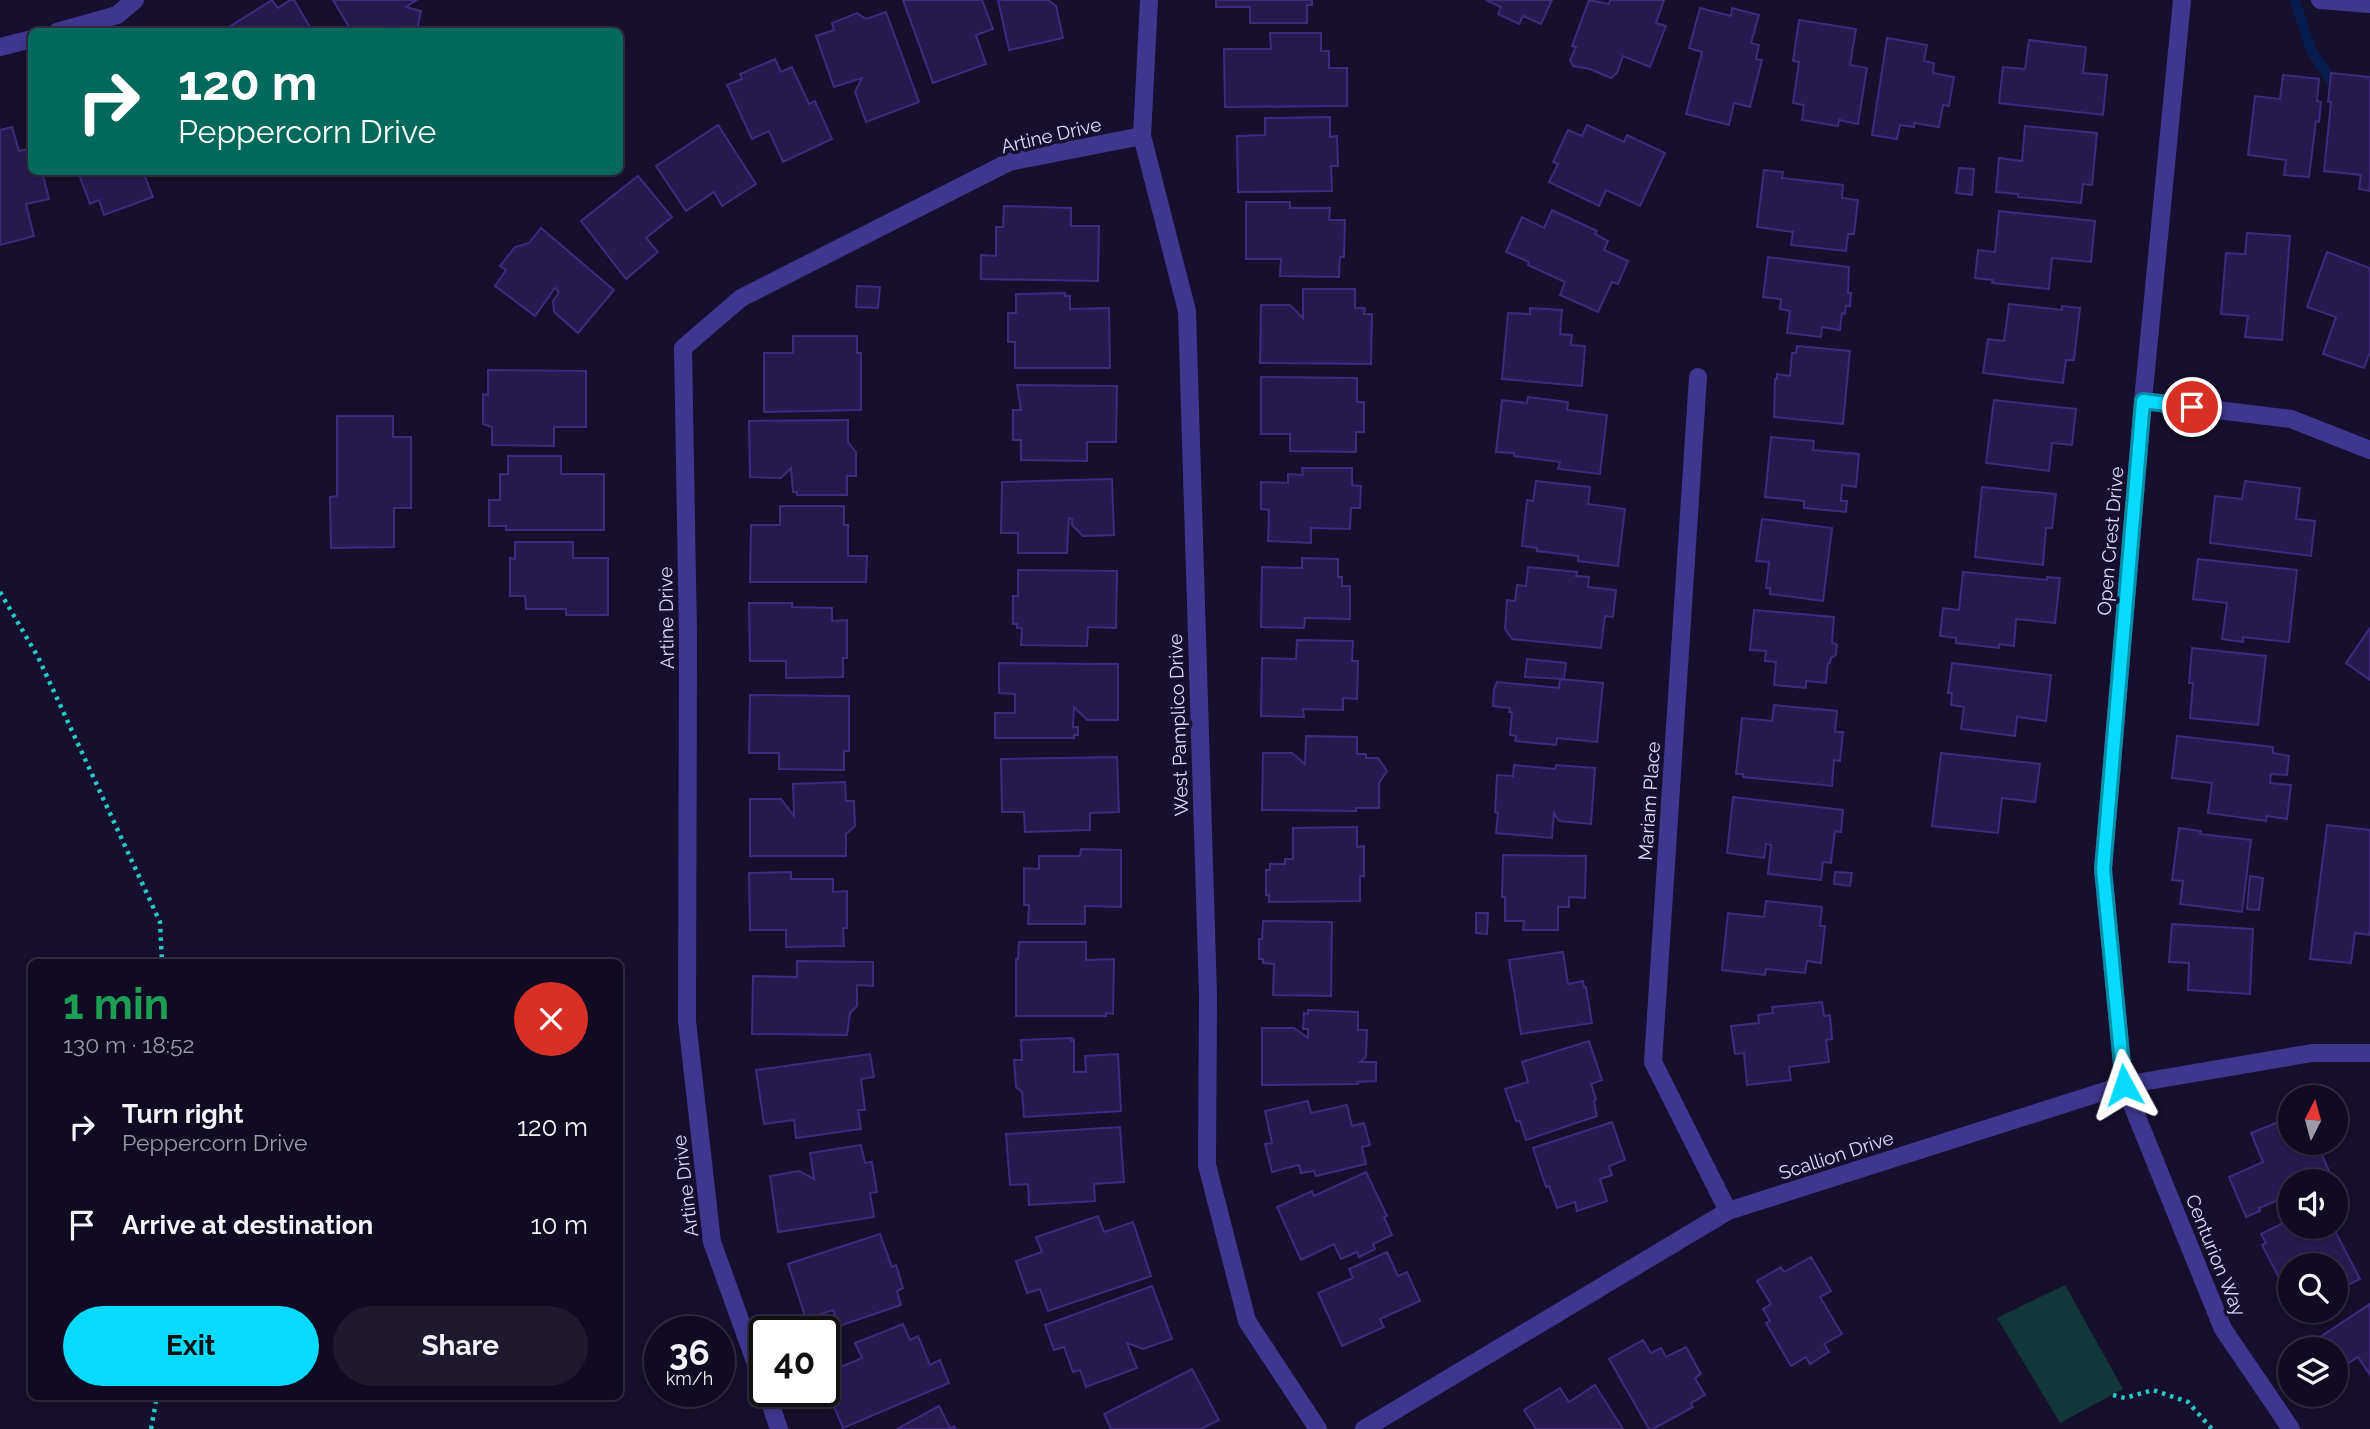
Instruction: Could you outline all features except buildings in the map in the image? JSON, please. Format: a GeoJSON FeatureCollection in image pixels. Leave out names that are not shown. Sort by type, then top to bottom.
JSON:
{"type":"FeatureCollection","features":[{"type":"Feature","properties":{"kind":"street"},"geometry":{"type":"LineString","coordinates":[[71,28],[117,15],[135,0]]}},
{"type":"Feature","properties":{"kind":"street","name":"West Pamplico Drive"},"geometry":{"type":"LineString","coordinates":[[1149,0],[1142,136],[1187,311],[1208,995],[1207,1165],[1247,1321],[1318,1429]]}},
{"type":"Feature","properties":{"kind":"street","name":"Open Crest Drive"},"geometry":{"type":"LineString","coordinates":[[2124,1085],[2103,869],[2143,401],[2182,0]]}},
{"type":"Feature","properties":{"kind":"street"},"geometry":{"type":"LineString","coordinates":[[2320,0],[2370,4]]}},
{"type":"Feature","properties":{"kind":"street"},"geometry":{"type":"LineString","coordinates":[[0,47],[28,39]]}},
{"type":"Feature","properties":{"kind":"street","name":"Artine Drive"},"geometry":{"type":"LineString","coordinates":[[749,1345],[712,1242],[687,1021],[688,637],[683,348],[741,298],[1009,162],[1142,136]]}},
{"type":"Feature","properties":{"kind":"street","name":"Mariam Place"},"geometry":{"type":"LineString","coordinates":[[1698,377],[1653,1062],[1728,1212]]}},
{"type":"Feature","properties":{"kind":"street"},"geometry":{"type":"LineString","coordinates":[[2143,401],[2291,419],[2370,450]]}},
{"type":"Feature","properties":{"kind":"street","name":"Scallion Drive"},"geometry":{"type":"LineString","coordinates":[[1364,1429],[1728,1212],[2124,1085],[2312,1053],[2370,1054]]}},
{"type":"Feature","properties":{"kind":"street","name":"Centurion Way"},"geometry":{"type":"LineString","coordinates":[[2124,1085],[2224,1329],[2291,1429]]}},
{"type":"Feature","properties":{"kind":"street","name":"Artine Drive"},"geometry":{"type":"LineString","coordinates":[[771,1407],[779,1429]]}},
{"type":"Feature","properties":{"kind":"path"},"geometry":{"type":"LineString","coordinates":[[0,592],[38,657],[160,922],[162,959]]}},
{"type":"Feature","properties":{"kind":"path"},"geometry":{"type":"LineString","coordinates":[[2113,1395],[2125,1398],[2153,1390],[2188,1402],[2212,1429]]}},
{"type":"Feature","properties":{"kind":"path"},"geometry":{"type":"LineString","coordinates":[[151,1429],[156,1400]]}},
{"type":"Feature","properties":{"kind":"green space"},"geometry":{"type":"Polygon","coordinates":[[[2065,1285],[2123,1389],[2060,1423],[1997,1318],[2065,1285]]]}},
{"type":"Feature","properties":{"kind":"waterway"},"geometry":{"type":"LineString","coordinates":[[2295,0],[2311,50],[2338,91]]}},
{"type":"Feature","properties":{"kind":"route"},"geometry":{"type":"LineString","coordinates":[[2124,1085],[2103,869],[2143,401],[2192,407]]}}]}
